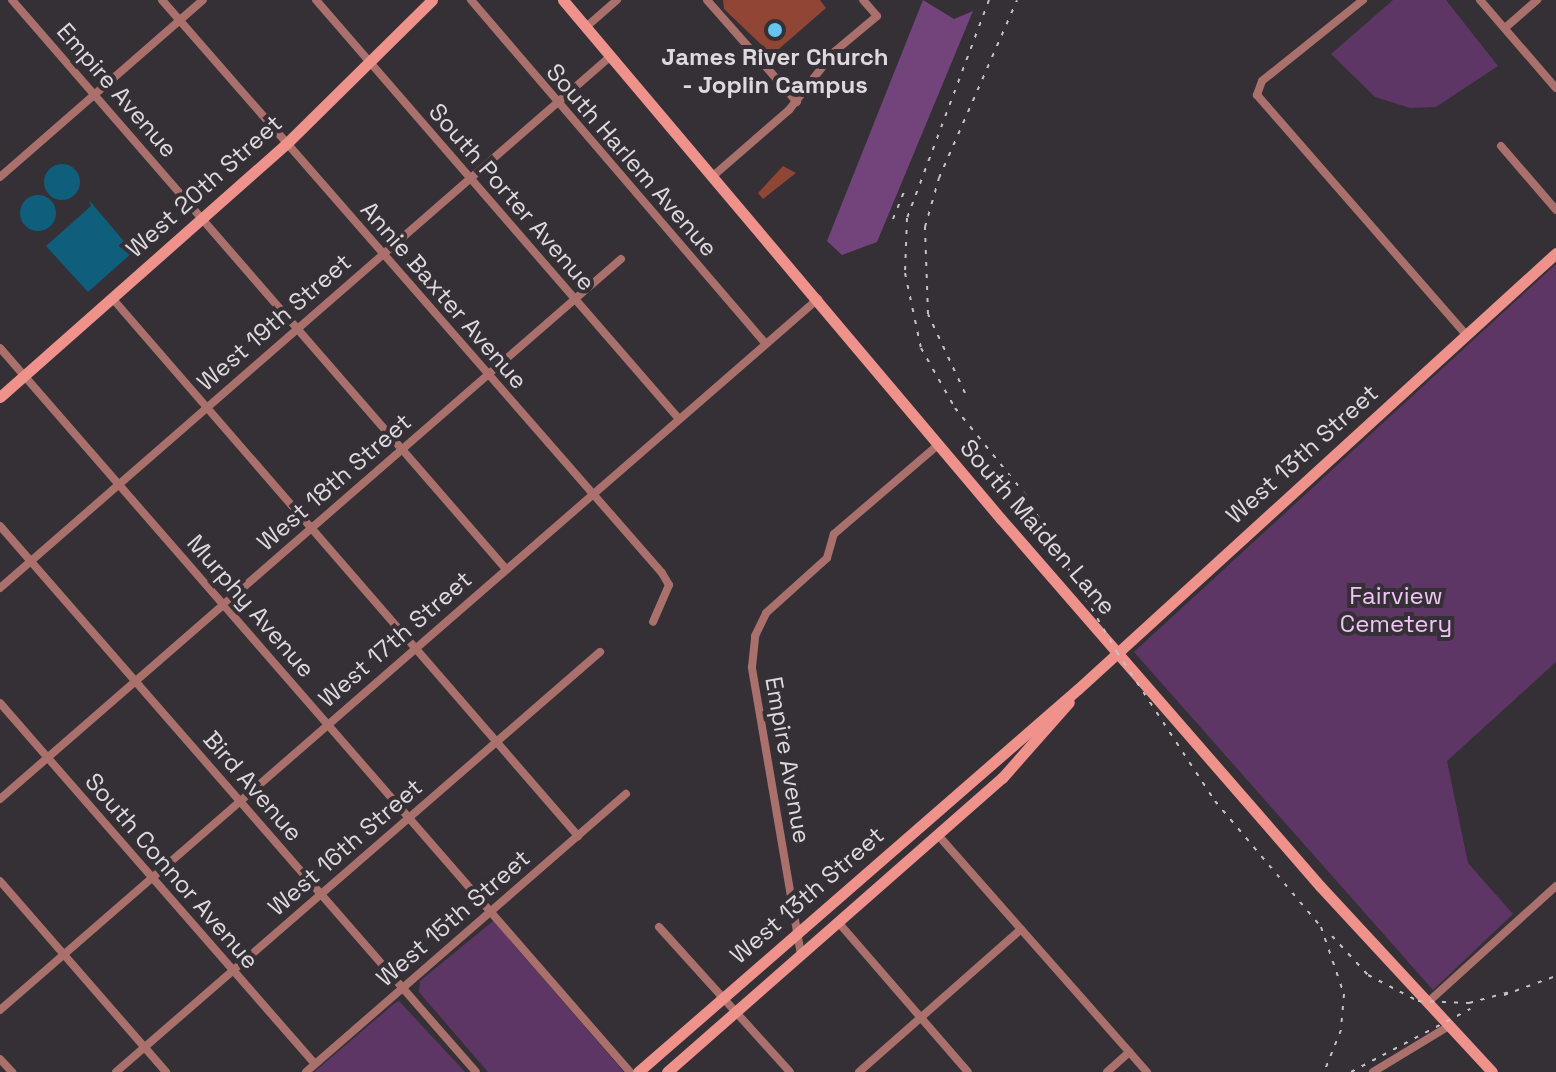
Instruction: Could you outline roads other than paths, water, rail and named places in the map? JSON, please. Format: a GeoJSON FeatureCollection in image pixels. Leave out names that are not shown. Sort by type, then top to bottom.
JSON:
{"type":"FeatureCollection","features":[{"type":"Feature","properties":{"kind":"main road","name":"West 20th Street"},"geometry":{"type":"LineString","coordinates":[[0,397],[286,144],[367,59],[432,0]]}},
{"type":"Feature","properties":{"kind":"main road","name":"South Maiden Lane"},"geometry":{"type":"LineString","coordinates":[[563,0],[1117,652],[1427,1003],[1492,1072]]}},
{"type":"Feature","properties":{"kind":"main road","name":"West 13th Street"},"geometry":{"type":"LineString","coordinates":[[638,1072],[1078,689],[1556,253]]}},
{"type":"Feature","properties":{"kind":"main road","name":"West 13th Street"},"geometry":{"type":"LineString","coordinates":[[667,1072],[1035,747],[1078,689]]}},
{"type":"Feature","properties":{"kind":"main road"},"geometry":{"type":"LineString","coordinates":[[935,812],[942,831]]}},
{"type":"Feature","properties":{"kind":"main road"},"geometry":{"type":"LineString","coordinates":[[913,831],[925,846]]}},
{"type":"Feature","properties":{"kind":"main road"},"geometry":{"type":"LineString","coordinates":[[876,863],[888,879]]}},
{"type":"Feature","properties":{"kind":"main road"},"geometry":{"type":"LineString","coordinates":[[855,882],[867,897]]}},
{"type":"Feature","properties":{"kind":"main road"},"geometry":{"type":"LineString","coordinates":[[818,915],[834,925]]}},
{"type":"Feature","properties":{"kind":"main road"},"geometry":{"type":"LineString","coordinates":[[774,953],[786,968]]}},
{"type":"Feature","properties":{"kind":"main road"},"geometry":{"type":"LineString","coordinates":[[677,1038],[688,1053]]}},
{"type":"Feature","properties":{"kind":"street","name":"Empire Avenue"},"geometry":{"type":"LineString","coordinates":[[12,0],[506,569]]}},
{"type":"Feature","properties":{"kind":"street","name":"Annie Baxter Avenue"},"geometry":{"type":"LineString","coordinates":[[162,0],[668,580],[653,622]]}},
{"type":"Feature","properties":{"kind":"street"},"geometry":{"type":"LineString","coordinates":[[1,173],[203,0]]}},
{"type":"Feature","properties":{"kind":"street","name":"South Porter Avenue"},"geometry":{"type":"LineString","coordinates":[[316,0],[679,419]]}},
{"type":"Feature","properties":{"kind":"street","name":"South Harlem Avenue"},"geometry":{"type":"LineString","coordinates":[[471,0],[556,103],[766,344]]}},
{"type":"Feature","properties":{"kind":"street"},"geometry":{"type":"LineString","coordinates":[[586,27],[617,0]]}},
{"type":"Feature","properties":{"kind":"street"},"geometry":{"type":"LineString","coordinates":[[707,0],[797,102]]}},
{"type":"Feature","properties":{"kind":"street"},"geometry":{"type":"LineString","coordinates":[[713,176],[797,102],[834,52],[877,16],[863,0]]}},
{"type":"Feature","properties":{"kind":"street"},"geometry":{"type":"LineString","coordinates":[[1363,0],[1262,81],[1260,101],[1466,335]]}},
{"type":"Feature","properties":{"kind":"street"},"geometry":{"type":"LineString","coordinates":[[1480,0],[1556,88]]}},
{"type":"Feature","properties":{"kind":"street"},"geometry":{"type":"LineString","coordinates":[[1505,28],[1537,0]]}},
{"type":"Feature","properties":{"kind":"street","name":"West 19th Street"},"geometry":{"type":"LineString","coordinates":[[0,588],[611,56]]}},
{"type":"Feature","properties":{"kind":"street"},"geometry":{"type":"LineString","coordinates":[[1501,146],[1556,210]]}},
{"type":"Feature","properties":{"kind":"street","name":"West 18th Street"},"geometry":{"type":"LineString","coordinates":[[0,799],[621,259]]}},
{"type":"Feature","properties":{"kind":"street"},"geometry":{"type":"LineString","coordinates":[[112,298],[578,836]]}},
{"type":"Feature","properties":{"kind":"street","name":"West 17th Street"},"geometry":{"type":"LineString","coordinates":[[0,1010],[818,299]]}},
{"type":"Feature","properties":{"kind":"street","name":"Murphy Avenue"},"geometry":{"type":"LineString","coordinates":[[0,348],[630,1072]]}},
{"type":"Feature","properties":{"kind":"street","name":"Empire Avenue"},"geometry":{"type":"LineString","coordinates":[[801,955],[752,667],[762,620],[827,558],[834,534],[939,444]]}},
{"type":"Feature","properties":{"kind":"street","name":"Bird Avenue"},"geometry":{"type":"LineString","coordinates":[[0,526],[476,1072]]}},
{"type":"Feature","properties":{"kind":"street","name":"West 16th Street"},"geometry":{"type":"LineString","coordinates":[[116,1072],[600,652]]}},
{"type":"Feature","properties":{"kind":"street","name":"South Connor Avenue"},"geometry":{"type":"LineString","coordinates":[[0,703],[315,1064]]}},
{"type":"Feature","properties":{"kind":"street","name":"West 15th Street"},"geometry":{"type":"LineString","coordinates":[[306,1072],[626,794]]}},
{"type":"Feature","properties":{"kind":"street"},"geometry":{"type":"LineString","coordinates":[[942,831],[1021,929],[1147,1072]]}},
{"type":"Feature","properties":{"kind":"street"},"geometry":{"type":"LineString","coordinates":[[0,881],[166,1072]]}},
{"type":"Feature","properties":{"kind":"street"},"geometry":{"type":"LineString","coordinates":[[1427,1003],[1556,886]]}},
{"type":"Feature","properties":{"kind":"street"},"geometry":{"type":"LineString","coordinates":[[834,925],[968,1072]]}},
{"type":"Feature","properties":{"kind":"street"},"geometry":{"type":"LineString","coordinates":[[659,927],[790,1072]]}},
{"type":"Feature","properties":{"kind":"street"},"geometry":{"type":"LineString","coordinates":[[859,1072],[1021,929]]}},
{"type":"Feature","properties":{"kind":"street"},"geometry":{"type":"LineString","coordinates":[[1373,1072],[1449,1026]]}},
{"type":"Feature","properties":{"kind":"street"},"geometry":{"type":"LineString","coordinates":[[1107,1072],[1129,1052]]}},
{"type":"Feature","properties":{"kind":"street"},"geometry":{"type":"LineString","coordinates":[[0,1059],[12,1072]]}},
{"type":"Feature","properties":{"kind":"water"},"geometry":{"type":"Polygon","coordinates":[[[62,164],[75,169],[80,182],[75,195],[62,200],[49,195],[44,182],[49,169],[62,164]]]}},
{"type":"Feature","properties":{"kind":"water"},"geometry":{"type":"Polygon","coordinates":[[[38,195],[51,200],[56,213],[51,226],[38,231],[25,226],[20,213],[25,200],[38,195]]]}},
{"type":"Feature","properties":{"kind":"water"},"geometry":{"type":"Polygon","coordinates":[[[89,200],[133,252],[88,292],[46,246],[91,206],[89,200]]]}},
{"type":"Feature","properties":{"kind":"railway"},"geometry":{"type":"LineString","coordinates":[[989,0],[907,218],[905,273],[921,348],[955,408],[1025,494],[1117,652],[1215,801],[1321,927],[1344,994],[1341,1030],[1324,1072]]}},
{"type":"Feature","properties":{"kind":"railway"},"geometry":{"type":"LineString","coordinates":[[965,393],[928,314],[925,227],[939,178],[1017,0]]}},
{"type":"Feature","properties":{"kind":"railway"},"geometry":{"type":"LineString","coordinates":[[893,219],[905,189]]}},
{"type":"Feature","properties":{"kind":"railway"},"geometry":{"type":"LineString","coordinates":[[1332,936],[1368,975],[1418,1001],[1469,1003],[1513,991]]}},
{"type":"Feature","properties":{"kind":"railway"},"geometry":{"type":"LineString","coordinates":[[1504,995],[1556,976]]}},
{"type":"Feature","properties":{"kind":"railway"},"geometry":{"type":"LineString","coordinates":[[1351,1072],[1470,1009]]}},
{"type":"Feature","properties":{"kind":"place","name":"James River Church - Joplin Campus"},"geometry":{"type":"Point","coordinates":[775,30]}},
{"type":"Feature","properties":{"kind":"park label","name":"Fairview Cemetery"},"geometry":{"type":"Point","coordinates":[1396,610]}}]}
